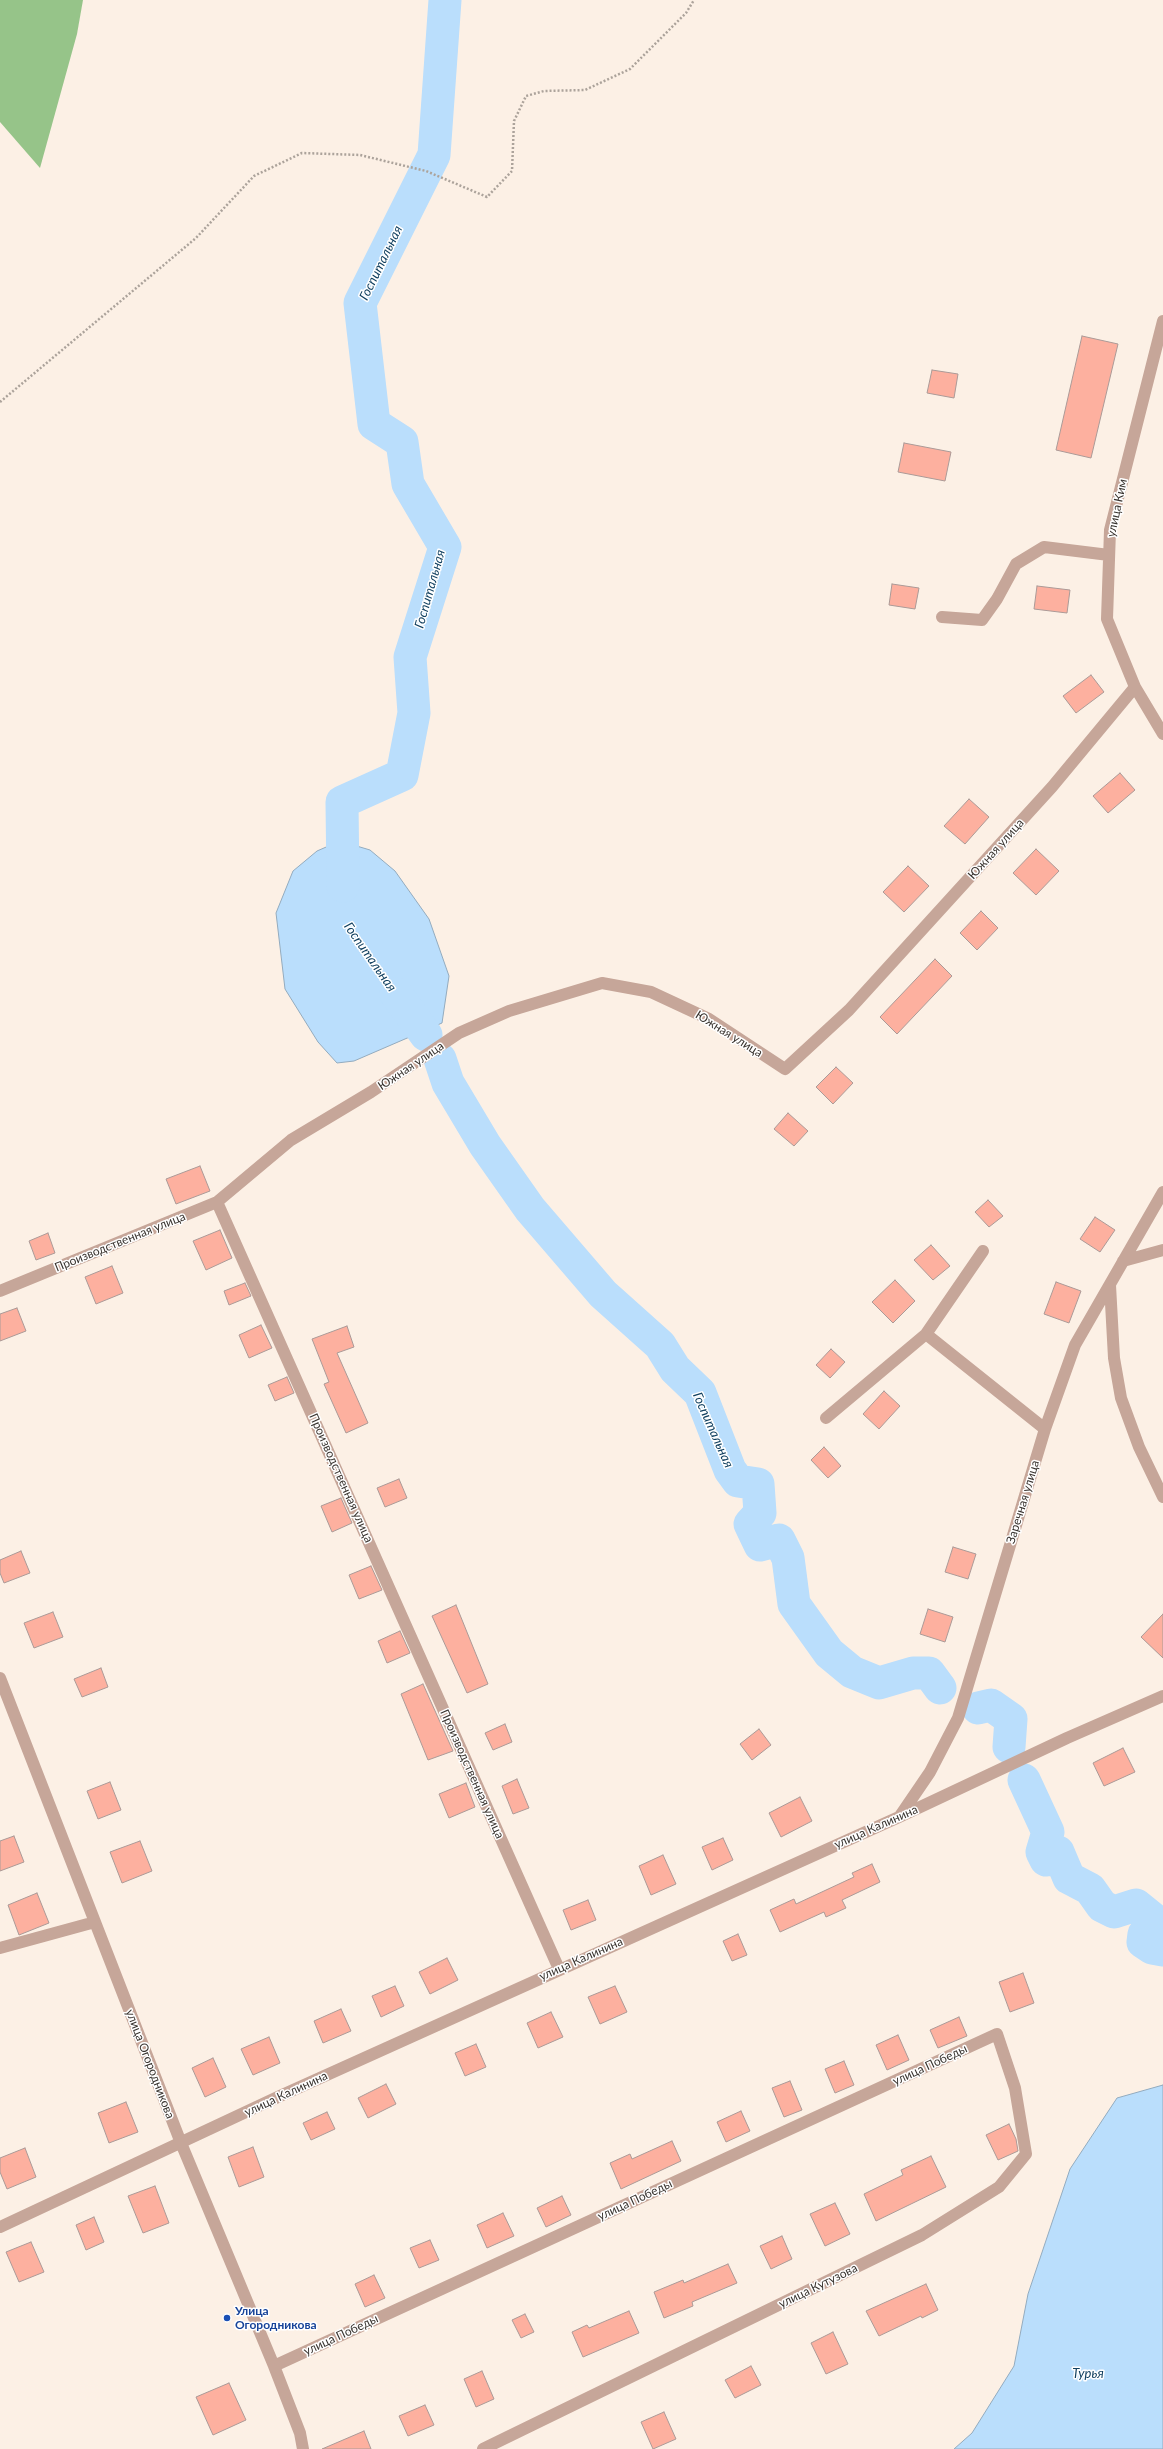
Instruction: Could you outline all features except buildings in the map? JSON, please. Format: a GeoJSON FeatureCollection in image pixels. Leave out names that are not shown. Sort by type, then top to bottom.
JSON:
{"type":"FeatureCollection","features":[{"type":"Feature","properties":{"kind":"street","name":"улица Ким"},"geometry":{"type":"LineString","coordinates":[[1163,321],[1110,530],[1107,620],[1135,687],[1163,734]]}},
{"type":"Feature","properties":{"kind":"street"},"geometry":{"type":"LineString","coordinates":[[942,617],[982,620],[997,599],[1016,564],[1044,547],[1109,555]]}},
{"type":"Feature","properties":{"kind":"street","name":"Южная улица"},"geometry":{"type":"LineString","coordinates":[[218,1202],[291,1140],[372,1092],[459,1033],[509,1011],[602,983],[651,992],[709,1019],[785,1069],[849,1010],[1052,787],[1135,687]]}},
{"type":"Feature","properties":{"kind":"street","name":"Заречная улица"},"geometry":{"type":"LineString","coordinates":[[899,1817],[930,1772],[958,1718],[1046,1429],[1075,1345],[1163,1192]]}},
{"type":"Feature","properties":{"kind":"street","name":"Производственная улица"},"geometry":{"type":"LineString","coordinates":[[0,1291],[218,1202],[559,1969]]}},
{"type":"Feature","properties":{"kind":"street"},"geometry":{"type":"LineString","coordinates":[[1123,1261],[1163,1250]]}},
{"type":"Feature","properties":{"kind":"street"},"geometry":{"type":"LineString","coordinates":[[826,1418],[926,1334],[983,1251]]}},
{"type":"Feature","properties":{"kind":"street"},"geometry":{"type":"LineString","coordinates":[[1110,1285],[1114,1358],[1122,1398],[1138,1447],[1163,1497]]}},
{"type":"Feature","properties":{"kind":"street"},"geometry":{"type":"LineString","coordinates":[[926,1334],[1046,1429]]}},
{"type":"Feature","properties":{"kind":"street","name":"улица Огородникова"},"geometry":{"type":"LineString","coordinates":[[0,1678],[181,2143],[274,2366],[300,2433],[303,2449]]}},
{"type":"Feature","properties":{"kind":"street","name":"улица Калинина"},"geometry":{"type":"LineString","coordinates":[[0,2228],[559,1969],[899,1817],[1067,1738],[1163,1696]]}},
{"type":"Feature","properties":{"kind":"street"},"geometry":{"type":"LineString","coordinates":[[0,1948],[95,1922]]}},
{"type":"Feature","properties":{"kind":"street","name":"улица Победы"},"geometry":{"type":"LineString","coordinates":[[274,2366],[997,2034]]}},
{"type":"Feature","properties":{"kind":"street","name":"улица Кутузова"},"geometry":{"type":"LineString","coordinates":[[483,2449],[922,2235],[999,2187],[1026,2154],[1015,2088],[997,2034]]}},
{"type":"Feature","properties":{"kind":"path"},"geometry":{"type":"LineString","coordinates":[[0,402],[196,238],[254,176],[302,153],[360,155],[426,171],[487,197],[512,171],[514,121],[526,96],[544,91],[585,90],[630,69],[686,13],[694,0]]}},
{"type":"Feature","properties":{"kind":"green space"},"geometry":{"type":"Polygon","coordinates":[[[0,0],[83,0],[77,34],[40,168],[0,122],[0,0]]]}},
{"type":"Feature","properties":{"kind":"water"},"geometry":{"type":"Polygon","coordinates":[[[340,841],[370,850],[395,871],[429,919],[449,976],[442,1023],[354,1061],[337,1063],[318,1042],[285,989],[276,913],[293,871],[317,851],[340,841]]]}},
{"type":"Feature","properties":{"kind":"water","name":"Турья"},"geometry":{"type":"Polygon","coordinates":[[[1163,2085],[1163,2449],[954,2449],[972,2433],[1014,2366],[1028,2294],[1070,2169],[1117,2098],[1163,2085]]]}},
{"type":"Feature","properties":{"kind":"waterway","name":"Госпитальная"},"geometry":{"type":"LineString","coordinates":[[343,886],[342,802],[402,775],[414,713],[410,657],[445,547],[408,484],[402,442],[374,424],[360,303],[434,155],[445,0]]}},
{"type":"Feature","properties":{"kind":"waterway","name":"Госпитальная"},"geometry":{"type":"LineString","coordinates":[[396,994],[426,1035]]}},
{"type":"Feature","properties":{"kind":"waterway","name":"Госпитальная"},"geometry":{"type":"LineString","coordinates":[[440,1059],[448,1083],[485,1145],[530,1209],[603,1294],[660,1345],[675,1369],[700,1393],[730,1470],[738,1481],[758,1484],[760,1513],[750,1524],[760,1545],[779,1540],[788,1558],[794,1604],[829,1653],[852,1672],[879,1683],[913,1673],[929,1673],[940,1688]]}},
{"type":"Feature","properties":{"kind":"waterway","name":"Госпитальная"},"geometry":{"type":"LineString","coordinates":[[978,1708],[991,1705],[1011,1719],[1009,1747]]}},
{"type":"Feature","properties":{"kind":"waterway","name":"Госпитальная"},"geometry":{"type":"LineString","coordinates":[[1024,1780],[1048,1832],[1042,1852],[1046,1860],[1058,1852],[1069,1878],[1090,1889],[1102,1906],[1114,1912],[1136,1905],[1161,1925],[1160,1931],[1144,1934],[1143,1942],[1152,1948],[1163,1950]]}},
{"type":"Feature","properties":{"kind":"place","name":"Улица Огородникова"},"geometry":{"type":"Point","coordinates":[227,2318]}}]}
